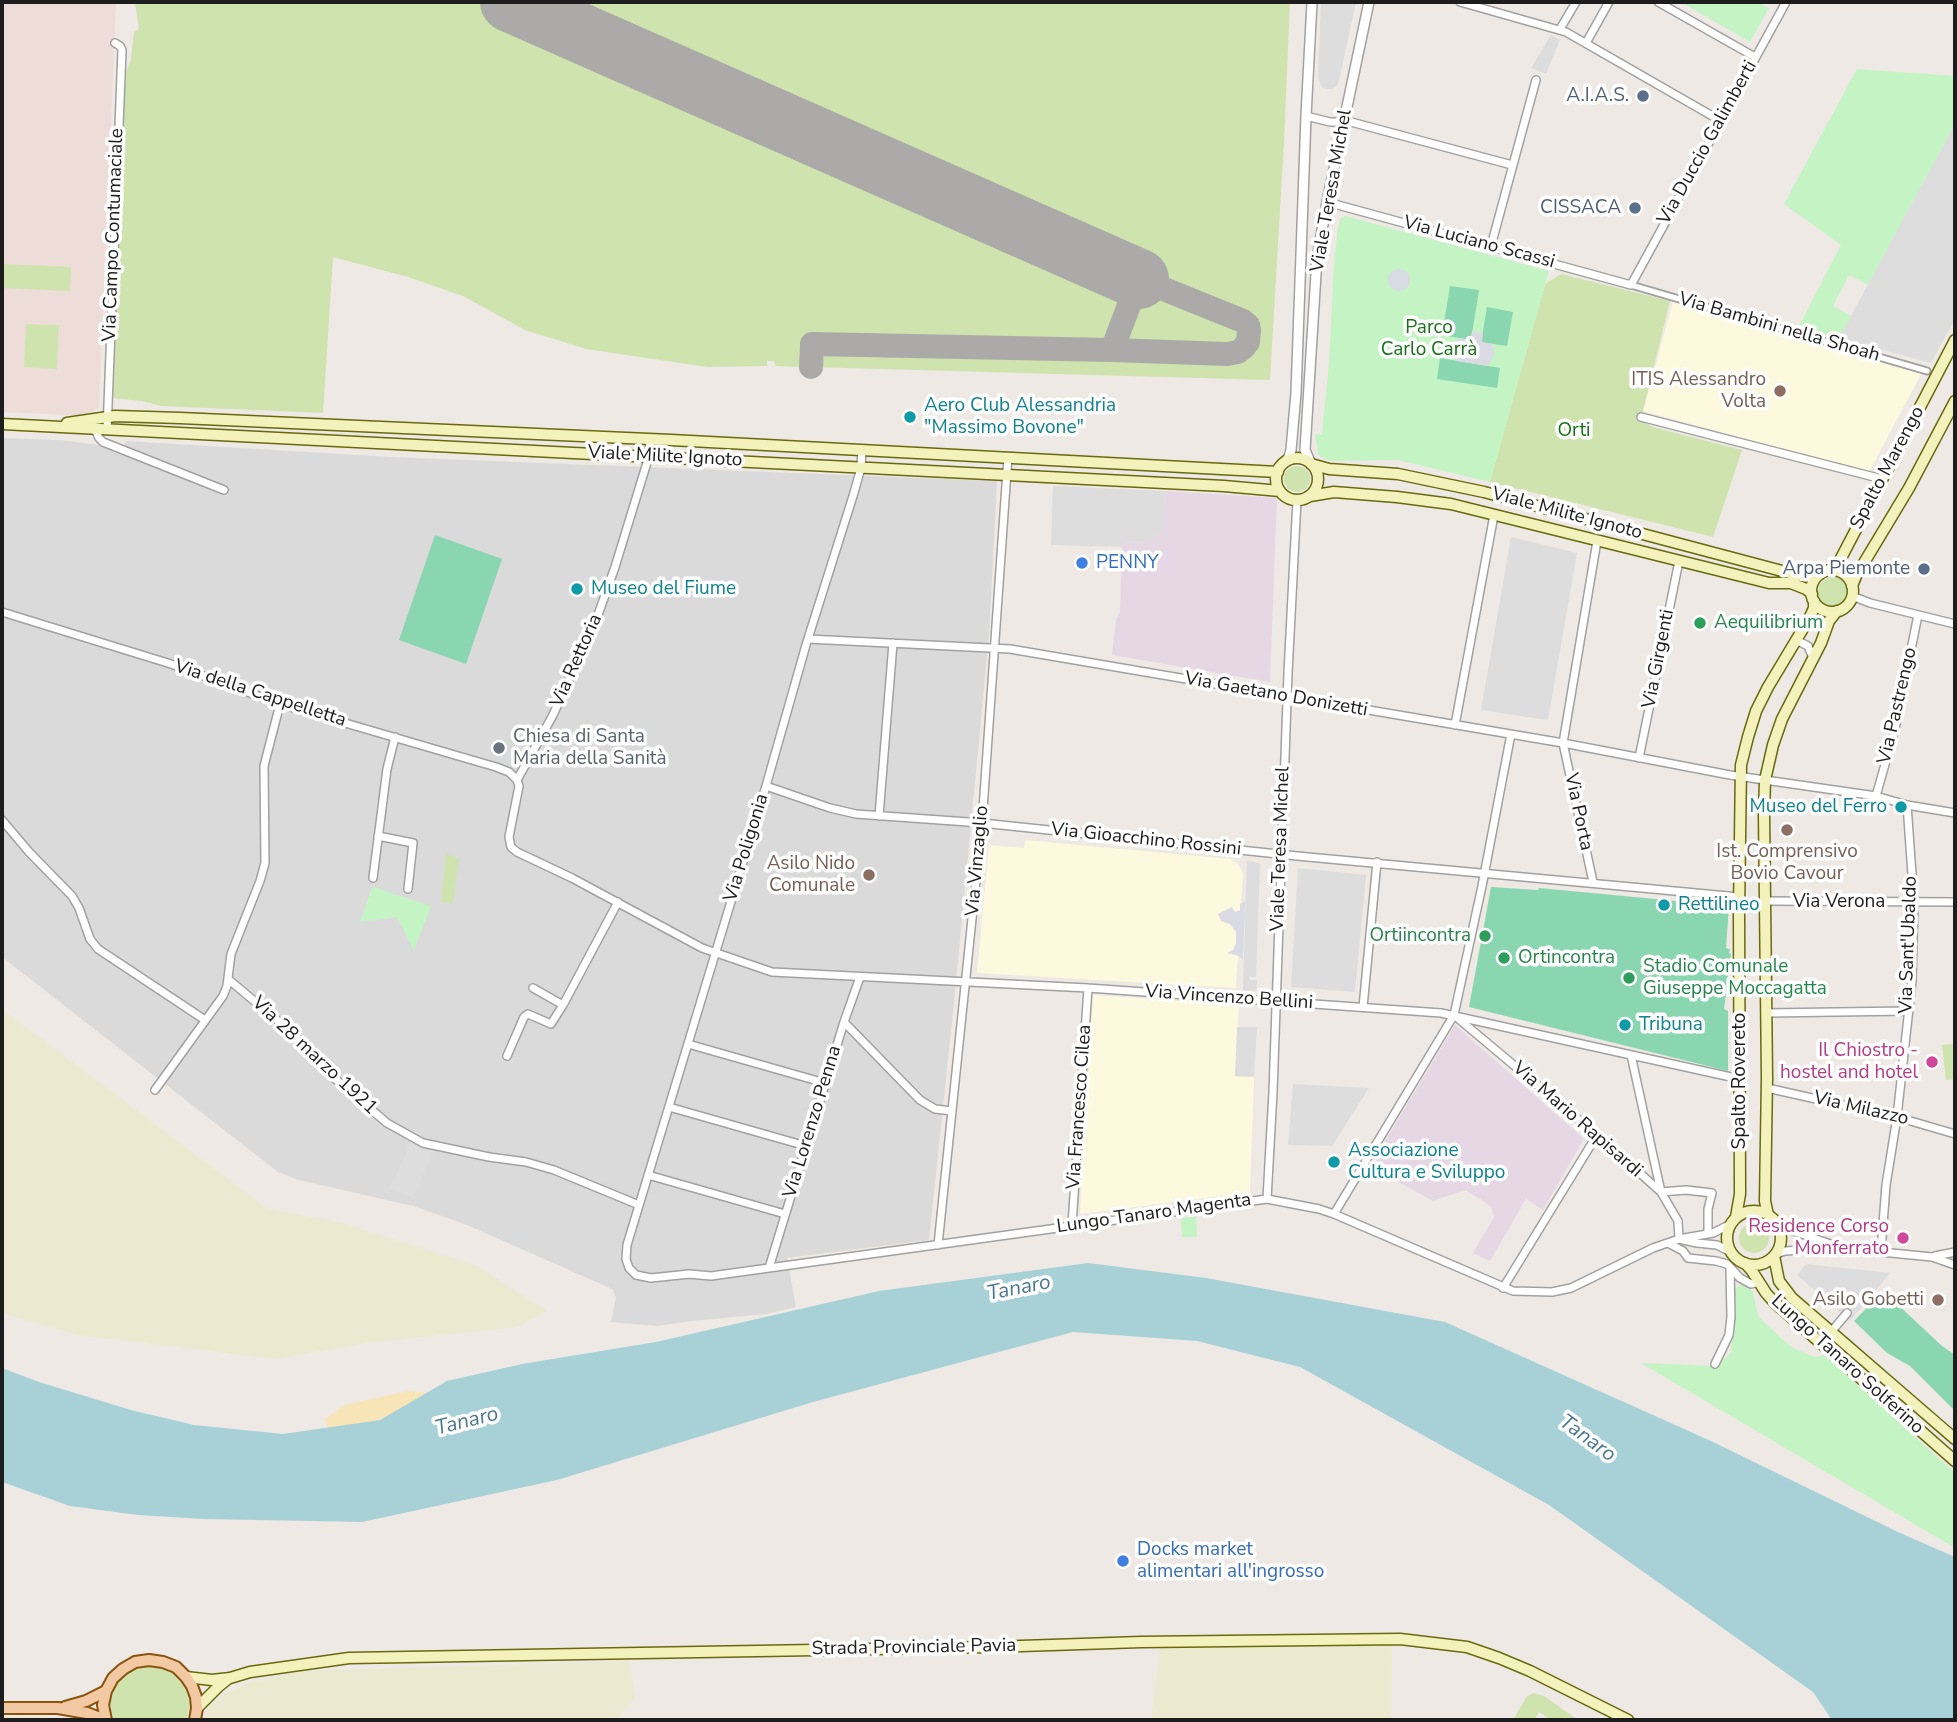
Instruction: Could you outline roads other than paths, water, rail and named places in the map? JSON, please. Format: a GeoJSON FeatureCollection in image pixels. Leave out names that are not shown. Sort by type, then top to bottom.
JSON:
{"type":"FeatureCollection","features":[{"type":"Feature","properties":{"kind":"main road","name":"Spalto Marengo"},"geometry":{"type":"LineString","coordinates":[[1831,571],[1839,562],[1955,340]]}},
{"type":"Feature","properties":{"kind":"main road"},"geometry":{"type":"LineString","coordinates":[[1943,364],[1955,368]]}},
{"type":"Feature","properties":{"kind":"main road","name":"Spalto Marengo"},"geometry":{"type":"LineString","coordinates":[[1852,591],[1856,576],[1909,488],[1955,401]]}},
{"type":"Feature","properties":{"kind":"main road","name":"Viale Milite Ignoto"},"geometry":{"type":"LineString","coordinates":[[49,426],[107,417],[650,439],[1278,472]]}},
{"type":"Feature","properties":{"kind":"main road","name":"Viale Milite Ignoto"},"geometry":{"type":"LineString","coordinates":[[2,424],[1280,491]]}},
{"type":"Feature","properties":{"kind":"main road"},"geometry":{"type":"LineString","coordinates":[[1299,458],[1311,464],[1318,479],[1317,488],[1310,496],[1297,500],[1288,498],[1280,491],[1278,472],[1285,462],[1299,458]]}},
{"type":"Feature","properties":{"kind":"main road","name":"Viale Milite Ignoto"},"geometry":{"type":"LineString","coordinates":[[1311,464],[1329,469],[1398,474],[1484,492],[1801,576],[1819,575]]}},
{"type":"Feature","properties":{"kind":"main road","name":"Viale Milite Ignoto"},"geometry":{"type":"LineString","coordinates":[[1310,496],[1334,492],[1451,504],[1769,583],[1791,583],[1806,589],[1813,597]]}},
{"type":"Feature","properties":{"kind":"main road"},"geometry":{"type":"LineString","coordinates":[[1741,777],[1743,755],[1753,720],[1768,687],[1814,610],[1814,582],[1819,575],[1831,571],[1844,575],[1852,591],[1848,605],[1829,621],[1782,719],[1765,780]]}},
{"type":"Feature","properties":{"kind":"main road"},"geometry":{"type":"LineString","coordinates":[[1813,597],[1825,611],[1838,611]]}},
{"type":"Feature","properties":{"kind":"main road","name":"Spalto Rovereto"},"geometry":{"type":"LineString","coordinates":[[1734,1221],[1740,1199],[1741,777]]}},
{"type":"Feature","properties":{"kind":"main road","name":"Spalto Rovereto"},"geometry":{"type":"LineString","coordinates":[[1765,780],[1765,1201],[1768,1215]]}},
{"type":"Feature","properties":{"kind":"main road"},"geometry":{"type":"LineString","coordinates":[[1753,1211],[1768,1215],[1779,1227],[1781,1242],[1775,1255],[1761,1264],[1745,1264],[1731,1252],[1727,1239],[1734,1221],[1743,1213],[1753,1211]]}},
{"type":"Feature","properties":{"kind":"main road","name":"Lungo Tanaro Solferino"},"geometry":{"type":"LineString","coordinates":[[1775,1255],[1778,1276],[1792,1298],[1955,1439]]}},
{"type":"Feature","properties":{"kind":"main road","name":"Lungo Tanaro Solferino"},"geometry":{"type":"LineString","coordinates":[[1745,1264],[1774,1303],[1955,1461]]}},
{"type":"Feature","properties":{"kind":"main road","name":"Strada Provinciale Pavia"},"geometry":{"type":"LineString","coordinates":[[186,1677],[212,1680],[230,1678],[250,1672],[349,1658],[1401,1639],[1468,1647],[1499,1658],[1628,1720]]}},
{"type":"Feature","properties":{"kind":"main road"},"geometry":{"type":"LineString","coordinates":[[106,1720],[103,1705],[113,1678],[123,1668],[135,1662],[149,1660],[170,1664],[186,1677],[192,1686],[197,1708],[195,1720]]}},
{"type":"Feature","properties":{"kind":"main road"},"geometry":{"type":"LineString","coordinates":[[197,1708],[230,1678]]}},
{"type":"Feature","properties":{"kind":"main road"},"geometry":{"type":"LineString","coordinates":[[58,1708],[86,1701],[106,1691]]}},
{"type":"Feature","properties":{"kind":"main road"},"geometry":{"type":"LineString","coordinates":[[2,1708],[58,1708],[87,1713],[106,1720]]}},
{"type":"Feature","properties":{"kind":"street","name":"Viale Teresa Michel"},"geometry":{"type":"LineString","coordinates":[[1285,462],[1291,450],[1296,393],[1312,2]]}},
{"type":"Feature","properties":{"kind":"street","name":"Viale Teresa Michel"},"geometry":{"type":"LineString","coordinates":[[1311,464],[1306,447],[1317,258],[1369,2]]}},
{"type":"Feature","properties":{"kind":"street"},"geometry":{"type":"LineString","coordinates":[[1460,2],[1560,29],[1721,121]]}},
{"type":"Feature","properties":{"kind":"street"},"geometry":{"type":"LineString","coordinates":[[1560,29],[1576,2]]}},
{"type":"Feature","properties":{"kind":"street"},"geometry":{"type":"LineString","coordinates":[[1586,43],[1609,2]]}},
{"type":"Feature","properties":{"kind":"street"},"geometry":{"type":"LineString","coordinates":[[1658,2],[1755,57]]}},
{"type":"Feature","properties":{"kind":"street","name":"Via Duccio Galimberti"},"geometry":{"type":"LineString","coordinates":[[1631,285],[1786,2]]}},
{"type":"Feature","properties":{"kind":"street","name":"Via Campo Contumaciale"},"geometry":{"type":"LineString","coordinates":[[107,430],[121,50],[115,43]]}},
{"type":"Feature","properties":{"kind":"street"},"geometry":{"type":"LineString","coordinates":[[1491,246],[1536,80]]}},
{"type":"Feature","properties":{"kind":"street"},"geometry":{"type":"LineString","coordinates":[[1306,117],[1330,122],[1351,122],[1512,165]]}},
{"type":"Feature","properties":{"kind":"street","name":"Via Luciano Scassi"},"geometry":{"type":"LineString","coordinates":[[1327,202],[1631,285]]}},
{"type":"Feature","properties":{"kind":"street","name":"Via Bambini nella Shoah"},"geometry":{"type":"LineString","coordinates":[[1631,285],[1927,371]]}},
{"type":"Feature","properties":{"kind":"street"},"geometry":{"type":"LineString","coordinates":[[1641,417],[1882,479]]}},
{"type":"Feature","properties":{"kind":"street"},"geometry":{"type":"LineString","coordinates":[[95,429],[103,442],[224,490]]}},
{"type":"Feature","properties":{"kind":"street","name":"Via Rettoria"},"geometry":{"type":"LineString","coordinates":[[517,780],[553,715],[598,612],[615,567],[649,456],[650,439]]}},
{"type":"Feature","properties":{"kind":"street","name":"Via Poligonia"},"geometry":{"type":"LineString","coordinates":[[627,1245],[861,468],[862,449]]}},
{"type":"Feature","properties":{"kind":"street","name":"Via Vinzaglio"},"geometry":{"type":"LineString","coordinates":[[938,1245],[982,823],[1008,457]]}},
{"type":"Feature","properties":{"kind":"street","name":"Viale Teresa Michel"},"geometry":{"type":"LineString","coordinates":[[1267,1199],[1297,500]]}},
{"type":"Feature","properties":{"kind":"street"},"geometry":{"type":"LineString","coordinates":[[1455,725],[1494,515]]}},
{"type":"Feature","properties":{"kind":"street"},"geometry":{"type":"LineString","coordinates":[[1563,743],[1597,541]]}},
{"type":"Feature","properties":{"kind":"street","name":"Via Girgenti"},"geometry":{"type":"LineString","coordinates":[[1639,758],[1679,561]]}},
{"type":"Feature","properties":{"kind":"street"},"geometry":{"type":"LineString","coordinates":[[1852,591],[1863,601],[1955,624]]}},
{"type":"Feature","properties":{"kind":"street","name":"Via della Cappelletta"},"geometry":{"type":"LineString","coordinates":[[2,612],[171,664],[279,704],[496,767],[509,772],[517,780]]}},
{"type":"Feature","properties":{"kind":"street","name":"Via Pastrengo"},"geometry":{"type":"LineString","coordinates":[[1876,796],[1895,729],[1918,615]]}},
{"type":"Feature","properties":{"kind":"street","name":"Via Gaetano Donizetti"},"geometry":{"type":"LineString","coordinates":[[808,639],[995,648],[1511,734],[1741,777],[1876,796],[1907,805],[1955,813]]}},
{"type":"Feature","properties":{"kind":"street"},"geometry":{"type":"LineString","coordinates":[[1794,642],[1808,646],[1813,658]]}},
{"type":"Feature","properties":{"kind":"street"},"geometry":{"type":"LineString","coordinates":[[879,816],[893,643]]}},
{"type":"Feature","properties":{"kind":"street"},"geometry":{"type":"LineString","coordinates":[[155,1090],[223,996],[231,954],[260,881],[265,863],[264,766],[279,704]]}},
{"type":"Feature","properties":{"kind":"street"},"geometry":{"type":"LineString","coordinates":[[1334,1214],[1454,1015],[1511,734]]}},
{"type":"Feature","properties":{"kind":"street"},"geometry":{"type":"LineString","coordinates":[[373,878],[387,769],[395,737]]}},
{"type":"Feature","properties":{"kind":"street","name":"Via Porta"},"geometry":{"type":"LineString","coordinates":[[1563,743],[1593,882]]}},
{"type":"Feature","properties":{"kind":"street","name":"Via Vincenzo Bellini"},"geometry":{"type":"LineString","coordinates":[[517,780],[519,786],[509,837],[514,849],[687,941],[777,973],[1088,988],[1454,1015],[1740,1079]]}},
{"type":"Feature","properties":{"kind":"street","name":"Via Gioacchino Rossini"},"geometry":{"type":"LineString","coordinates":[[766,786],[856,814],[982,823],[1739,897]]}},
{"type":"Feature","properties":{"kind":"street","name":"Via Sant'Ubaldo"},"geometry":{"type":"LineString","coordinates":[[1881,1251],[1886,1185],[1897,1117],[1912,981],[1914,902],[1907,805]]}},
{"type":"Feature","properties":{"kind":"street"},"geometry":{"type":"LineString","coordinates":[[2,820],[23,846],[72,896],[90,939],[100,952],[205,1020]]}},
{"type":"Feature","properties":{"kind":"street"},"geometry":{"type":"LineString","coordinates":[[378,836],[413,843],[408,889]]}},
{"type":"Feature","properties":{"kind":"street"},"geometry":{"type":"LineString","coordinates":[[1363,1007],[1377,862]]}},
{"type":"Feature","properties":{"kind":"street","name":"Via Verona"},"geometry":{"type":"LineString","coordinates":[[1766,901],[1955,902]]}},
{"type":"Feature","properties":{"kind":"street"},"geometry":{"type":"LineString","coordinates":[[508,1056],[524,1017],[528,1014],[551,1024],[618,902]]}},
{"type":"Feature","properties":{"kind":"street","name":"Via Lorenzo Penna"},"geometry":{"type":"LineString","coordinates":[[769,1268],[860,977]]}},
{"type":"Feature","properties":{"kind":"street","name":"Via 28 marzo 1921"},"geometry":{"type":"LineString","coordinates":[[228,979],[290,1031],[333,1077],[387,1124],[423,1143],[526,1162],[554,1170],[639,1205]]}},
{"type":"Feature","properties":{"kind":"street"},"geometry":{"type":"LineString","coordinates":[[533,988],[563,1005]]}},
{"type":"Feature","properties":{"kind":"street","name":"Via Francesco Cilea"},"geometry":{"type":"LineString","coordinates":[[1072,1225],[1088,988]]}},
{"type":"Feature","properties":{"kind":"street"},"geometry":{"type":"LineString","coordinates":[[1766,1013],[1908,1011]]}},
{"type":"Feature","properties":{"kind":"street","name":"Via Mario Rapisardi"},"geometry":{"type":"LineString","coordinates":[[1454,1015],[1661,1192],[1678,1221],[1679,1239]]}},
{"type":"Feature","properties":{"kind":"street"},"geometry":{"type":"LineString","coordinates":[[844,1022],[920,1100],[935,1108],[952,1111]]}},
{"type":"Feature","properties":{"kind":"street"},"geometry":{"type":"LineString","coordinates":[[688,1044],[825,1083]]}},
{"type":"Feature","properties":{"kind":"street"},"geometry":{"type":"LineString","coordinates":[[1631,1055],[1661,1192],[1686,1190],[1712,1193],[1708,1209],[1708,1234]]}},
{"type":"Feature","properties":{"kind":"street","name":"Via Milazzo"},"geometry":{"type":"LineString","coordinates":[[1767,1088],[1897,1117],[1955,1134]]}},
{"type":"Feature","properties":{"kind":"street"},"geometry":{"type":"LineString","coordinates":[[669,1107],[806,1146]]}},
{"type":"Feature","properties":{"kind":"street"},"geometry":{"type":"LineString","coordinates":[[1503,1288],[1597,1135]]}},
{"type":"Feature","properties":{"kind":"street"},"geometry":{"type":"LineString","coordinates":[[648,1175],[785,1214]]}},
{"type":"Feature","properties":{"kind":"street","name":"Lungo Tanaro Magenta"},"geometry":{"type":"LineString","coordinates":[[627,1245],[626,1259],[629,1268],[636,1275],[650,1278],[689,1274],[711,1276],[1267,1199],[1334,1214],[1503,1288],[1513,1291],[1552,1292],[1571,1288],[1668,1242],[1708,1234],[1734,1221]]}},
{"type":"Feature","properties":{"kind":"street"},"geometry":{"type":"LineString","coordinates":[[1779,1227],[1840,1248]]}},
{"type":"Feature","properties":{"kind":"street","name":"Lungo Tanaro Magenta"},"geometry":{"type":"LineString","coordinates":[[1679,1239],[1717,1245],[1731,1252]]}},
{"type":"Feature","properties":{"kind":"street"},"geometry":{"type":"LineString","coordinates":[[1668,1242],[1683,1251],[1688,1258],[1716,1261],[1730,1267],[1740,1278],[1751,1284],[1759,1282]]}},
{"type":"Feature","properties":{"kind":"street"},"geometry":{"type":"LineString","coordinates":[[1775,1255],[1793,1250],[1840,1248],[1932,1257],[1955,1265]]}},
{"type":"Feature","properties":{"kind":"street"},"geometry":{"type":"LineString","coordinates":[[1932,1257],[1955,1252]]}},
{"type":"Feature","properties":{"kind":"street"},"geometry":{"type":"LineString","coordinates":[[1716,1364],[1729,1335],[1730,1267]]}},
{"type":"Feature","properties":{"kind":"street"},"geometry":{"type":"LineString","coordinates":[[1831,1332],[1847,1313]]}},
{"type":"Feature","properties":{"kind":"water","name":"Tanaro"},"geometry":{"type":"Polygon","coordinates":[[[1088,1263],[1206,1278],[1445,1322],[1711,1441],[1955,1557],[1955,1720],[1832,1720],[1813,1692],[1549,1505],[1300,1367],[1197,1341],[1073,1332],[813,1402],[557,1480],[362,1522],[138,1515],[70,1506],[2,1482],[2,1368],[131,1410],[194,1425],[283,1434],[380,1420],[447,1381],[522,1364],[656,1342],[879,1291],[1088,1263]]]}},
{"type":"Feature","properties":{"kind":"place","name":"A.I.A.S."},"geometry":{"type":"Point","coordinates":[1643,96]}},
{"type":"Feature","properties":{"kind":"place","name":"CISSACA"},"geometry":{"type":"Point","coordinates":[1635,208]}},
{"type":"Feature","properties":{"kind":"place","name":"ITIS Alessandro Volta"},"geometry":{"type":"Point","coordinates":[1780,391]}},
{"type":"Feature","properties":{"kind":"place","name":"Aero Club Alessandria \"Massimo Bovone\""},"geometry":{"type":"Point","coordinates":[910,417]}},
{"type":"Feature","properties":{"kind":"place","name":"PENNY"},"geometry":{"type":"Point","coordinates":[1082,563]}},
{"type":"Feature","properties":{"kind":"place","name":"Arpa Piemonte"},"geometry":{"type":"Point","coordinates":[1924,569]}},
{"type":"Feature","properties":{"kind":"place","name":"Museo del Fiume"},"geometry":{"type":"Point","coordinates":[577,589]}},
{"type":"Feature","properties":{"kind":"place","name":"Aequilibrium"},"geometry":{"type":"Point","coordinates":[1700,623]}},
{"type":"Feature","properties":{"kind":"place","name":"Chiesa di Santa Maria della Sanità"},"geometry":{"type":"Point","coordinates":[499,748]}},
{"type":"Feature","properties":{"kind":"place","name":"Museo del Ferro"},"geometry":{"type":"Point","coordinates":[1901,807]}},
{"type":"Feature","properties":{"kind":"place","name":"Ist. Comprensivo Bovio Cavour"},"geometry":{"type":"Point","coordinates":[1787,830]}},
{"type":"Feature","properties":{"kind":"place","name":"Asilo Nido Comunale"},"geometry":{"type":"Point","coordinates":[869,875]}},
{"type":"Feature","properties":{"kind":"place","name":"Rettilineo"},"geometry":{"type":"Point","coordinates":[1664,905]}},
{"type":"Feature","properties":{"kind":"place","name":"Ortiincontra"},"geometry":{"type":"Point","coordinates":[1485,936]}},
{"type":"Feature","properties":{"kind":"place","name":"Ortincontra"},"geometry":{"type":"Point","coordinates":[1504,958]}},
{"type":"Feature","properties":{"kind":"place","name":"Stadio Comunale Giuseppe Moccagatta"},"geometry":{"type":"Point","coordinates":[1629,978]}},
{"type":"Feature","properties":{"kind":"place","name":"Tribuna"},"geometry":{"type":"Point","coordinates":[1625,1025]}},
{"type":"Feature","properties":{"kind":"place","name":"Il Chiostro - hostel and hotel"},"geometry":{"type":"Point","coordinates":[1932,1062]}},
{"type":"Feature","properties":{"kind":"place","name":"Associazione Cultura e Sviluppo"},"geometry":{"type":"Point","coordinates":[1334,1162]}},
{"type":"Feature","properties":{"kind":"place","name":"Residence Corso Monferrato"},"geometry":{"type":"Point","coordinates":[1903,1238]}},
{"type":"Feature","properties":{"kind":"place","name":"Asilo Gobetti"},"geometry":{"type":"Point","coordinates":[1938,1300]}},
{"type":"Feature","properties":{"kind":"place","name":"Docks market alimentari all'ingrosso"},"geometry":{"type":"Point","coordinates":[1123,1561]}},
{"type":"Feature","properties":{"kind":"park label","name":"Parco Carlo Carrà"},"geometry":{"type":"Point","coordinates":[1429,339]}},
{"type":"Feature","properties":{"kind":"park label","name":"Orti"},"geometry":{"type":"Point","coordinates":[1574,431]}}]}
